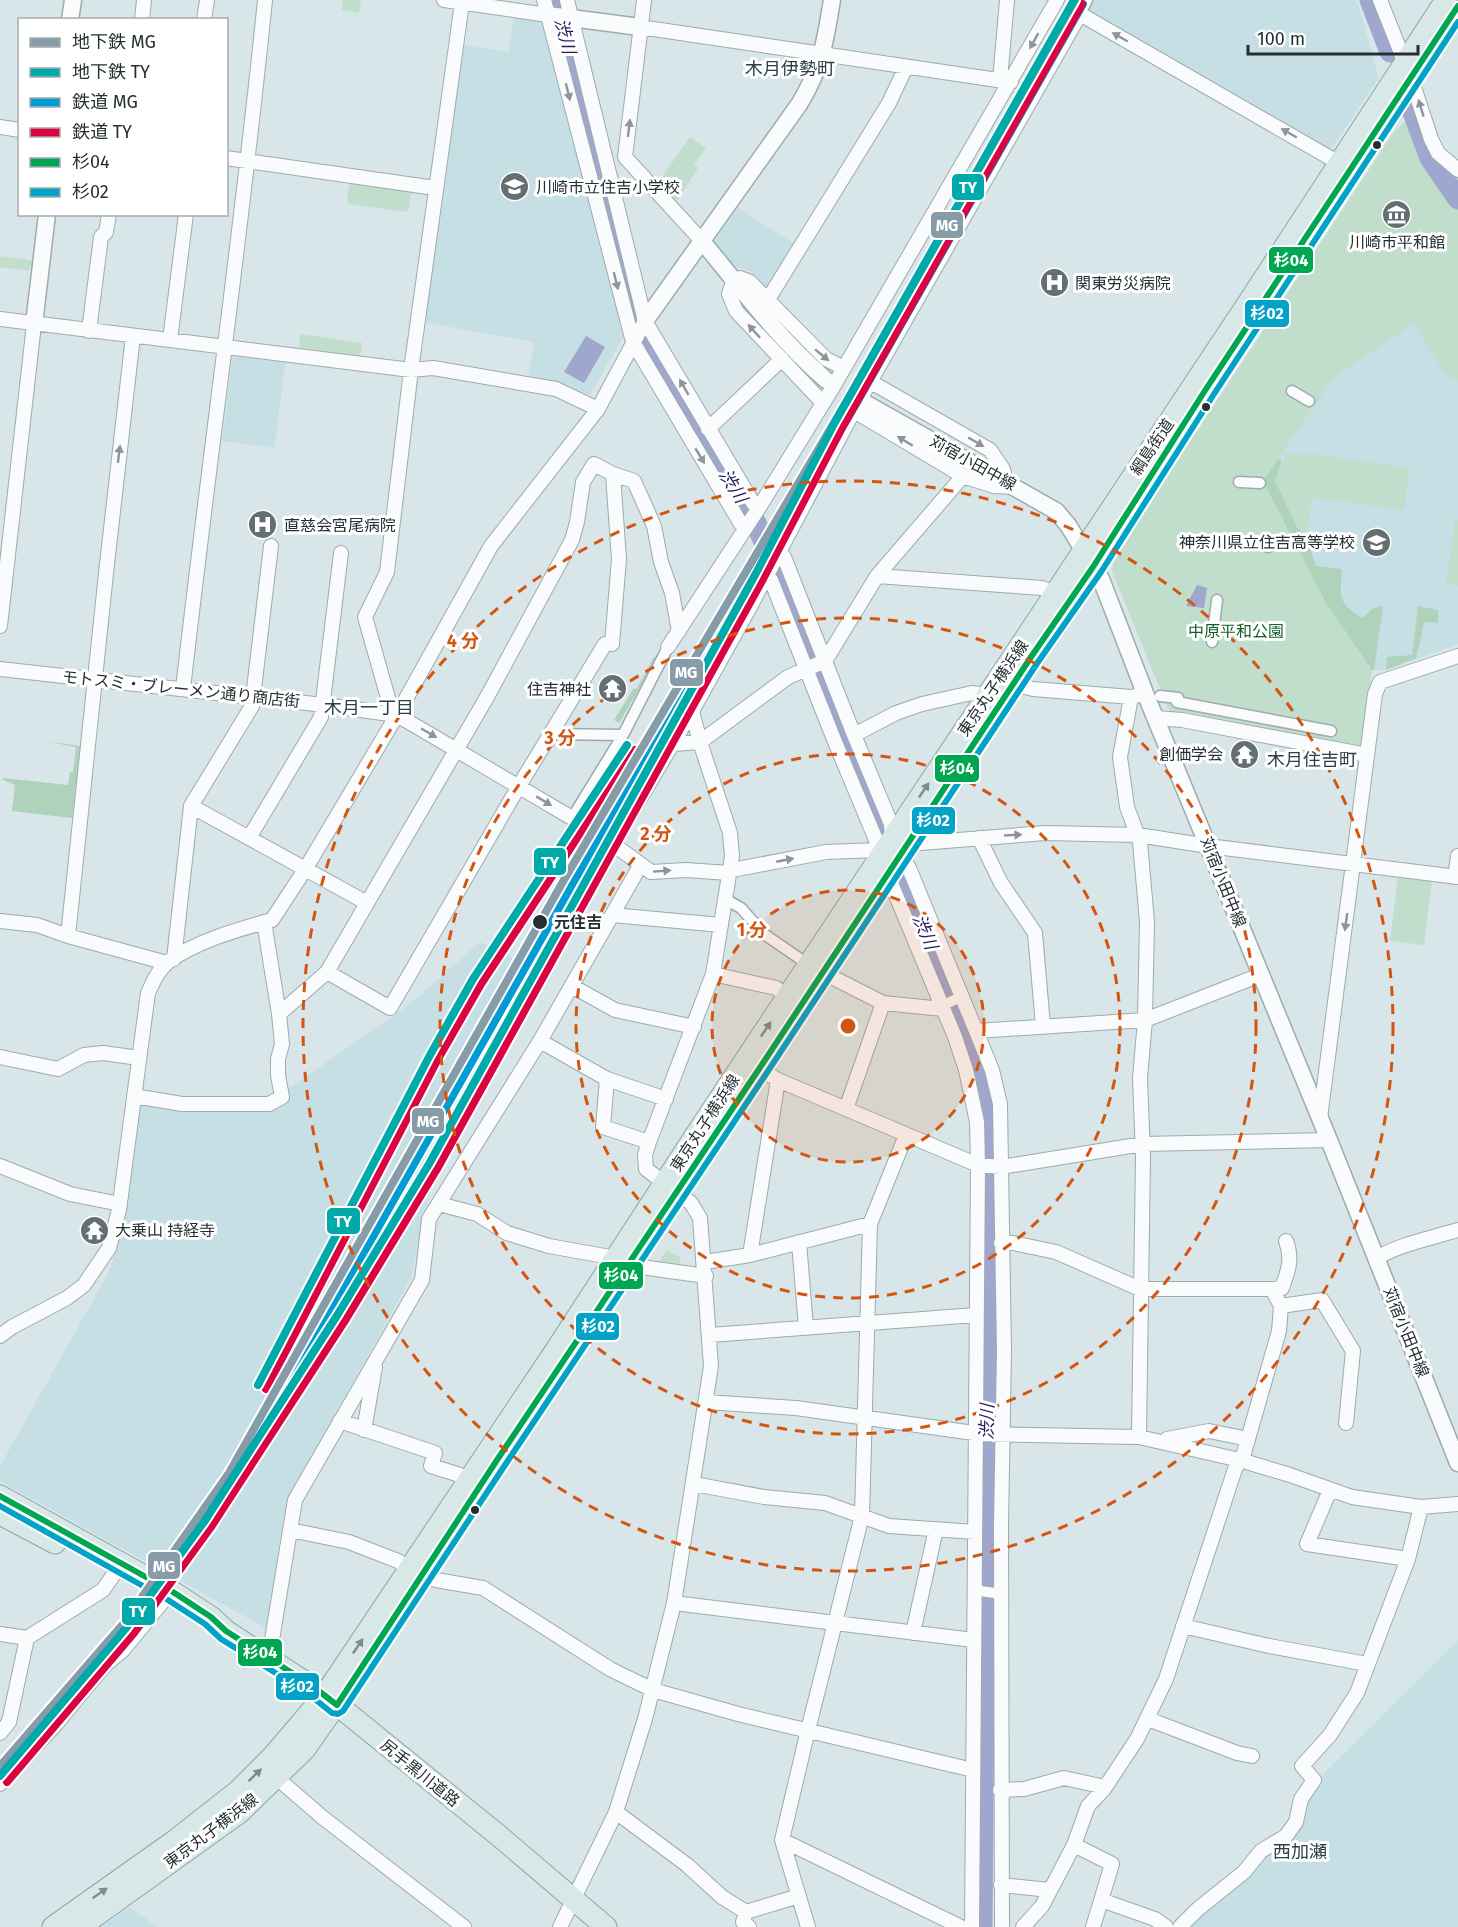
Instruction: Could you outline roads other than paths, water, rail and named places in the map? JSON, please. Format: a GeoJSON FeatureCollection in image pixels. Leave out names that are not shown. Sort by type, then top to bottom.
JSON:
{"type":"FeatureCollection","features":[{"type":"Feature","properties":{"kind":"main road","name":"東京丸子横浜線"},"geometry":{"type":"LineString","coordinates":[[80,1927],[239,1813],[278,1778],[305,1749],[331,1700],[753,1065],[891,853],[1062,597],[1206,389],[1408,70],[1446,0]]}},
{"type":"Feature","properties":{"kind":"main road","name":"東京丸子横浜線"},"geometry":{"type":"LineString","coordinates":[[1340,163],[1458,6]]}},
{"type":"Feature","properties":{"kind":"main road","name":"綱島街道"},"geometry":{"type":"LineString","coordinates":[[1088,559],[1340,163]]}},
{"type":"Feature","properties":{"kind":"main road","name":"東京丸子横浜線"},"geometry":{"type":"LineString","coordinates":[[994,700],[1013,684],[1062,597]]}},
{"type":"Feature","properties":{"kind":"main road","name":"東京丸子横浜線"},"geometry":{"type":"LineString","coordinates":[[416,1572],[468,1481],[622,1260]]}},
{"type":"Feature","properties":{"kind":"main road","name":"尻手黒川道路"},"geometry":{"type":"LineString","coordinates":[[0,1496],[172,1592],[211,1617],[226,1631],[331,1700],[606,1927]]}},
{"type":"Feature","properties":{"kind":"main road","name":"尻手黒川道路"},"geometry":{"type":"LineString","coordinates":[[0,1514],[200,1621],[226,1631]]}},
{"type":"Feature","properties":{"kind":"main road","name":"東京丸子横浜線"},"geometry":{"type":"LineString","coordinates":[[53,1927],[173,1842],[238,1791],[331,1700]]}},
{"type":"Feature","properties":{"kind":"street"},"geometry":{"type":"LineString","coordinates":[[70,18],[73,0]]}},
{"type":"Feature","properties":{"kind":"street"},"geometry":{"type":"LineString","coordinates":[[142,18],[144,0]]}},
{"type":"Feature","properties":{"kind":"street"},"geometry":{"type":"LineString","coordinates":[[204,18],[207,0]]}},
{"type":"Feature","properties":{"kind":"street"},"geometry":{"type":"LineString","coordinates":[[183,689],[200,536],[249,162],[265,0]]}},
{"type":"Feature","properties":{"kind":"street"},"geometry":{"type":"LineString","coordinates":[[444,0],[546,8],[571,18],[1005,81]]}},
{"type":"Feature","properties":{"kind":"street"},"geometry":{"type":"LineString","coordinates":[[567,0],[645,321],[753,502],[760,506]]}},
{"type":"Feature","properties":{"kind":"street"},"geometry":{"type":"LineString","coordinates":[[644,0],[625,157],[702,241],[733,282],[796,354],[826,380]]}},
{"type":"Feature","properties":{"kind":"street"},"geometry":{"type":"LineString","coordinates":[[0,1336],[12,1327],[67,1298],[84,1285],[109,1248],[120,1204],[148,993],[155,977],[170,961],[202,944],[238,929],[273,920],[397,715],[490,546],[598,409],[645,321],[800,103],[813,81],[823,54],[832,0]]}},
{"type":"Feature","properties":{"kind":"street"},"geometry":{"type":"LineString","coordinates":[[1005,81],[1007,0]]}},
{"type":"Feature","properties":{"kind":"street"},"geometry":{"type":"LineString","coordinates":[[572,818],[623,735],[669,647],[760,506],[844,368],[1005,81],[1057,0]]}},
{"type":"Feature","properties":{"kind":"street"},"geometry":{"type":"LineString","coordinates":[[613,844],[692,711],[860,407],[871,382],[1087,0]]}},
{"type":"Feature","properties":{"kind":"street"},"geometry":{"type":"LineString","coordinates":[[1380,0],[1408,70],[1431,139],[1438,153],[1458,170]]}},
{"type":"Feature","properties":{"kind":"street"},"geometry":{"type":"LineString","coordinates":[[397,715],[390,705],[365,617],[387,572],[411,370],[462,3]]}},
{"type":"Feature","properties":{"kind":"street"},"geometry":{"type":"LineString","coordinates":[[546,8],[633,342],[741,524],[746,527]]}},
{"type":"Feature","properties":{"kind":"street"},"geometry":{"type":"LineString","coordinates":[[1080,14],[1340,163]]}},
{"type":"Feature","properties":{"kind":"street"},"geometry":{"type":"LineString","coordinates":[[767,301],[889,103],[906,67]]}},
{"type":"Feature","properties":{"kind":"street"},"geometry":{"type":"LineString","coordinates":[[0,127],[18,130]]}},
{"type":"Feature","properties":{"kind":"street"},"geometry":{"type":"LineString","coordinates":[[228,158],[435,188]]}},
{"type":"Feature","properties":{"kind":"street"},"geometry":{"type":"LineString","coordinates":[[0,626],[47,216]]}},
{"type":"Feature","properties":{"kind":"street"},"geometry":{"type":"LineString","coordinates":[[89,331],[101,237],[106,232],[109,216]]}},
{"type":"Feature","properties":{"kind":"street"},"geometry":{"type":"LineString","coordinates":[[170,340],[186,216]]}},
{"type":"Feature","properties":{"kind":"street"},"geometry":{"type":"LineString","coordinates":[[823,403],[736,311],[729,294],[733,282],[740,278],[750,282],[826,359],[844,368]]}},
{"type":"Feature","properties":{"kind":"street"},"geometry":{"type":"LineString","coordinates":[[0,319],[411,370],[433,368],[556,388],[598,409]]}},
{"type":"Feature","properties":{"kind":"street"},"geometry":{"type":"LineString","coordinates":[[68,936],[133,336]]}},
{"type":"Feature","properties":{"kind":"street"},"geometry":{"type":"LineString","coordinates":[[708,429],[782,359]]}},
{"type":"Feature","properties":{"kind":"street"},"geometry":{"type":"LineString","coordinates":[[860,407],[963,476],[994,486],[1011,484],[990,450],[871,382]]}},
{"type":"Feature","properties":{"kind":"street"},"geometry":{"type":"LineString","coordinates":[[1292,391],[1309,401]]}},
{"type":"Feature","properties":{"kind":"street","name":"苅宿小田中線"},"geometry":{"type":"LineString","coordinates":[[860,407],[1011,484],[1056,512],[1068,525],[1101,579],[1145,695],[1329,1140],[1458,1463]]}},
{"type":"Feature","properties":{"kind":"street"},"geometry":{"type":"LineString","coordinates":[[279,1014],[327,972],[457,750],[572,540],[583,482],[594,464],[634,481],[654,526],[661,562],[672,592],[679,631]]}},
{"type":"Feature","properties":{"kind":"street"},"geometry":{"type":"LineString","coordinates":[[327,972],[390,1008],[550,734],[609,644],[619,559],[613,474]]}},
{"type":"Feature","properties":{"kind":"street"},"geometry":{"type":"LineString","coordinates":[[673,744],[700,742],[781,683],[825,661],[877,576],[963,476]]}},
{"type":"Feature","properties":{"kind":"street"},"geometry":{"type":"LineString","coordinates":[[1239,482],[1260,483]]}},
{"type":"Feature","properties":{"kind":"street"},"geometry":{"type":"LineString","coordinates":[[1268,547],[1287,540]]}},
{"type":"Feature","properties":{"kind":"street"},"geometry":{"type":"LineString","coordinates":[[170,961],[191,806],[252,706],[271,546]]}},
{"type":"Feature","properties":{"kind":"street"},"geometry":{"type":"LineString","coordinates":[[249,838],[321,717],[341,553]]}},
{"type":"Feature","properties":{"kind":"street"},"geometry":{"type":"LineString","coordinates":[[778,553],[784,557],[891,824],[891,853],[972,1090],[978,1132],[976,1315],[978,1434],[975,1533],[977,1590],[973,1640],[972,1927]]}},
{"type":"Feature","properties":{"kind":"street"},"geometry":{"type":"LineString","coordinates":[[766,576],[771,580],[876,840],[909,868],[977,1031],[992,1070],[1000,1104],[1004,1352],[1000,1434],[999,1594],[1002,1927]]}},
{"type":"Feature","properties":{"kind":"street"},"geometry":{"type":"LineString","coordinates":[[877,576],[1042,588],[1062,597]]}},
{"type":"Feature","properties":{"kind":"street"},"geometry":{"type":"LineString","coordinates":[[1212,642],[1217,600]]}},
{"type":"Feature","properties":{"kind":"street"},"geometry":{"type":"LineString","coordinates":[[1320,1120],[1367,755],[1365,723],[1380,682],[1458,656]]}},
{"type":"Feature","properties":{"kind":"street","name":"モトスミ・ブレーメン通り商店街"},"geometry":{"type":"LineString","coordinates":[[0,669],[397,715],[572,818],[613,844],[640,866]]}},
{"type":"Feature","properties":{"kind":"street"},"geometry":{"type":"LineString","coordinates":[[1013,684],[1033,689],[1178,698],[1177,702],[1331,731]]}},
{"type":"Feature","properties":{"kind":"street"},"geometry":{"type":"LineString","coordinates":[[854,735],[896,713],[922,704],[972,693],[994,700]]}},
{"type":"Feature","properties":{"kind":"street"},"geometry":{"type":"LineString","coordinates":[[1139,1437],[1143,1144],[1140,1078],[1145,1020],[1147,922],[1138,835],[1127,807],[1119,757],[1145,695]]}},
{"type":"Feature","properties":{"kind":"street"},"geometry":{"type":"LineString","coordinates":[[560,1927],[616,1812],[653,1690],[674,1603],[711,1366],[700,1218],[691,1203],[646,1169],[645,1155],[712,974],[732,856],[730,833],[692,711]]}},
{"type":"Feature","properties":{"kind":"street"},"geometry":{"type":"LineString","coordinates":[[1156,718],[1182,720],[1367,755]]}},
{"type":"Feature","properties":{"kind":"street"},"geometry":{"type":"LineString","coordinates":[[550,734],[623,735]]}},
{"type":"Feature","properties":{"kind":"street"},"geometry":{"type":"LineString","coordinates":[[191,806],[367,903]]}},
{"type":"Feature","properties":{"kind":"street"},"geometry":{"type":"LineString","coordinates":[[269,1658],[295,1500],[422,1280],[429,1219],[540,1041],[640,866],[651,872],[686,870],[729,873],[732,870],[826,852],[891,853],[921,843],[1045,833],[1138,835],[1457,877],[1458,856]]}},
{"type":"Feature","properties":{"kind":"street"},"geometry":{"type":"LineString","coordinates":[[979,838],[1001,883],[1035,933],[1044,1026]]}},
{"type":"Feature","properties":{"kind":"street"},"geometry":{"type":"LineString","coordinates":[[725,898],[741,908],[764,934],[815,969],[883,1003],[942,1007],[963,996]]}},
{"type":"Feature","properties":{"kind":"street"},"geometry":{"type":"LineString","coordinates":[[612,915],[721,925]]}},
{"type":"Feature","properties":{"kind":"street"},"geometry":{"type":"LineString","coordinates":[[0,921],[37,925],[68,936],[170,961]]}},
{"type":"Feature","properties":{"kind":"street"},"geometry":{"type":"LineString","coordinates":[[134,1096],[182,1104],[269,1104],[282,1097],[278,1075],[278,1059],[282,1044],[279,1014],[264,922]]}},
{"type":"Feature","properties":{"kind":"street"},"geometry":{"type":"LineString","coordinates":[[712,974],[776,988],[794,1001]]}},
{"type":"Feature","properties":{"kind":"street"},"geometry":{"type":"LineString","coordinates":[[977,1031],[1145,1020],[1260,975]]}},
{"type":"Feature","properties":{"kind":"street"},"geometry":{"type":"LineString","coordinates":[[572,986],[615,1010],[694,1027]]}},
{"type":"Feature","properties":{"kind":"street"},"geometry":{"type":"LineString","coordinates":[[846,1109],[883,1003]]}},
{"type":"Feature","properties":{"kind":"street"},"geometry":{"type":"LineString","coordinates":[[540,1041],[607,1079],[666,1099]]}},
{"type":"Feature","properties":{"kind":"street"},"geometry":{"type":"LineString","coordinates":[[0,1057],[58,1069],[84,1055],[103,1053],[139,1058]]}},
{"type":"Feature","properties":{"kind":"street"},"geometry":{"type":"LineString","coordinates":[[753,1065],[778,1080],[978,1165],[1001,1167],[1143,1144],[1329,1140]]}},
{"type":"Feature","properties":{"kind":"street"},"geometry":{"type":"LineString","coordinates":[[607,1079],[603,1127],[649,1142]]}},
{"type":"Feature","properties":{"kind":"street"},"geometry":{"type":"LineString","coordinates":[[750,1255],[778,1080]]}},
{"type":"Feature","properties":{"kind":"street"},"geometry":{"type":"LineString","coordinates":[[808,1927],[782,1840],[862,1516],[870,1224],[906,1135]]}},
{"type":"Feature","properties":{"kind":"street"},"geometry":{"type":"LineString","coordinates":[[0,1166],[70,1194],[120,1204]]}},
{"type":"Feature","properties":{"kind":"street"},"geometry":{"type":"LineString","coordinates":[[439,1204],[477,1214],[519,1238],[580,1253],[622,1260],[641,1267],[705,1269],[870,1224]]}},
{"type":"Feature","properties":{"kind":"street"},"geometry":{"type":"LineString","coordinates":[[1377,1258],[1458,1230]]}},
{"type":"Feature","properties":{"kind":"street"},"geometry":{"type":"LineString","coordinates":[[1001,1243],[1013,1243],[1056,1252],[1140,1289],[1272,1289],[1282,1288],[1288,1273],[1290,1260],[1286,1241]]}},
{"type":"Feature","properties":{"kind":"street"},"geometry":{"type":"LineString","coordinates":[[799,1242],[806,1328]]}},
{"type":"Feature","properties":{"kind":"street"},"geometry":{"type":"LineString","coordinates":[[1023,1927],[1042,1906],[1074,1845],[1088,1806],[1106,1787],[1148,1719],[1166,1679],[1234,1469],[1244,1453],[1279,1331],[1281,1306],[1272,1289]]}},
{"type":"Feature","properties":{"kind":"street"},"geometry":{"type":"LineString","coordinates":[[1281,1306],[1322,1300],[1353,1351],[1346,1423]]}},
{"type":"Feature","properties":{"kind":"street"},"geometry":{"type":"LineString","coordinates":[[710,1335],[976,1315]]}},
{"type":"Feature","properties":{"kind":"street"},"geometry":{"type":"LineString","coordinates":[[364,1430],[378,1354]]}},
{"type":"Feature","properties":{"kind":"street"},"geometry":{"type":"LineString","coordinates":[[706,1402],[796,1408],[978,1434],[1139,1437],[1240,1460],[1352,1497],[1421,1507],[1458,1504]]}},
{"type":"Feature","properties":{"kind":"street"},"geometry":{"type":"LineString","coordinates":[[340,1421],[435,1453],[431,1466],[460,1474],[468,1481]]}},
{"type":"Feature","properties":{"kind":"street"},"geometry":{"type":"LineString","coordinates":[[1164,1442],[1167,1439],[1209,1431],[1248,1439]]}},
{"type":"Feature","properties":{"kind":"street"},"geometry":{"type":"LineString","coordinates":[[694,1484],[764,1497],[825,1503],[889,1526],[975,1533]]}},
{"type":"Feature","properties":{"kind":"street"},"geometry":{"type":"LineString","coordinates":[[1330,1490],[1307,1544],[1408,1559]]}},
{"type":"Feature","properties":{"kind":"street"},"geometry":{"type":"LineString","coordinates":[[1180,1927],[1198,1909],[1244,1872],[1261,1851],[1286,1836],[1296,1822],[1301,1799],[1314,1780],[1302,1766],[1330,1735],[1357,1694],[1408,1559],[1421,1507]]}},
{"type":"Feature","properties":{"kind":"street"},"geometry":{"type":"LineString","coordinates":[[913,1633],[936,1529]]}},
{"type":"Feature","properties":{"kind":"street"},"geometry":{"type":"LineString","coordinates":[[290,1530],[349,1542],[398,1561],[436,1580],[483,1588],[610,1668],[653,1690],[738,1714],[973,1770]]}},
{"type":"Feature","properties":{"kind":"street"},"geometry":{"type":"LineString","coordinates":[[0,1634],[27,1638],[103,1590],[114,1574]]}},
{"type":"Feature","properties":{"kind":"street"},"geometry":{"type":"LineString","coordinates":[[977,1590],[999,1594]]}},
{"type":"Feature","properties":{"kind":"street"},"geometry":{"type":"LineString","coordinates":[[0,1784],[57,1723],[106,1664],[123,1650],[163,1601]]}},
{"type":"Feature","properties":{"kind":"street"},"geometry":{"type":"LineString","coordinates":[[674,1603],[973,1640]]}},
{"type":"Feature","properties":{"kind":"street"},"geometry":{"type":"LineString","coordinates":[[1184,1626],[1269,1646],[1367,1664]]}},
{"type":"Feature","properties":{"kind":"street"},"geometry":{"type":"LineString","coordinates":[[0,1733],[9,1722],[27,1638]]}},
{"type":"Feature","properties":{"kind":"street"},"geometry":{"type":"LineString","coordinates":[[1148,1719],[1252,1756]]}},
{"type":"Feature","properties":{"kind":"street"},"geometry":{"type":"LineString","coordinates":[[278,1778],[322,1817],[464,1927]]}},
{"type":"Feature","properties":{"kind":"street"},"geometry":{"type":"LineString","coordinates":[[1000,1790],[1024,1789],[1064,1778],[1106,1787]]}},
{"type":"Feature","properties":{"kind":"street"},"geometry":{"type":"LineString","coordinates":[[616,1812],[687,1865],[722,1897],[746,1912],[798,1896]]}},
{"type":"Feature","properties":{"kind":"street"},"geometry":{"type":"LineString","coordinates":[[782,1840],[961,1927]]}},
{"type":"Feature","properties":{"kind":"street"},"geometry":{"type":"LineString","coordinates":[[1074,1845],[1112,1864],[1093,1927]]}},
{"type":"Feature","properties":{"kind":"street"},"geometry":{"type":"LineString","coordinates":[[1001,1885],[1050,1890]]}},
{"type":"Feature","properties":{"kind":"street"},"geometry":{"type":"LineString","coordinates":[[1101,1900],[1155,1918],[1166,1927]]}},
{"type":"Feature","properties":{"kind":"street"},"geometry":{"type":"LineString","coordinates":[[746,1912],[743,1922],[749,1927]]}},
{"type":"Feature","properties":{"kind":"water"},"geometry":{"type":"Polygon","coordinates":[[[586,336],[605,347],[584,383],[564,372],[586,336]]]}},
{"type":"Feature","properties":{"kind":"water"},"geometry":{"type":"Polygon","coordinates":[[[1197,585],[1207,588],[1204,608],[1186,606],[1197,585]]]}},
{"type":"Feature","properties":{"kind":"waterway","name":"渋川"},"geometry":{"type":"LineString","coordinates":[[556,0],[636,329],[640,339],[756,523],[976,1053],[987,1101],[990,1202],[988,1247],[994,1256],[993,1336],[987,1348],[982,1927]]}},
{"type":"Feature","properties":{"kind":"waterway"},"geometry":{"type":"LineString","coordinates":[[1370,0],[1390,52]]}},
{"type":"Feature","properties":{"kind":"waterway"},"geometry":{"type":"LineString","coordinates":[[1411,107],[1430,158],[1458,199]]}},
{"type":"Feature","properties":{"kind":"tunnel"},"geometry":{"type":"LineString","coordinates":[[826,380],[865,403]]}},
{"type":"Feature","properties":{"kind":"metro line","name":"TY"},"geometry":{"type":"LineString","coordinates":[[0,1776],[127,1627],[204,1522],[338,1314],[429,1164],[755,575],[835,422],[1074,0]]}},
{"type":"Feature","properties":{"kind":"metro line","name":"MG"},"geometry":{"type":"LineString","coordinates":[[0,1766],[123,1624],[229,1473],[565,878],[848,399],[1075,0]]}},
{"type":"Feature","properties":{"kind":"metro line","name":"TY"},"geometry":{"type":"LineString","coordinates":[[258,1385],[430,1055],[473,979],[627,745]]}},
{"type":"Feature","properties":{"kind":"rail line","name":"TY"},"geometry":{"type":"LineString","coordinates":[[7,1782],[134,1633],[211,1527],[346,1319],[437,1169],[763,579],[843,426],[1082,4]]}},
{"type":"Feature","properties":{"kind":"rail line","name":"MG"},"geometry":{"type":"LineString","coordinates":[[7,1772],[130,1630],[237,1477],[573,883],[856,404],[1083,4]]}},
{"type":"Feature","properties":{"kind":"rail line","name":"TY"},"geometry":{"type":"LineString","coordinates":[[266,1389],[438,1059],[481,984],[635,750]]}},
{"type":"Feature","properties":{"kind":"place","name":"川崎市立住吉小学校"},"geometry":{"type":"Point","coordinates":[515,187]}},
{"type":"Feature","properties":{"kind":"place","name":"川崎市平和館"},"geometry":{"type":"Point","coordinates":[1397,214]}},
{"type":"Feature","properties":{"kind":"place","name":"関東労災病院"},"geometry":{"type":"Point","coordinates":[1054,283]}},
{"type":"Feature","properties":{"kind":"place","name":"直慈会宮尾病院"},"geometry":{"type":"Point","coordinates":[263,525]}},
{"type":"Feature","properties":{"kind":"place","name":"神奈川県立住吉高等学校"},"geometry":{"type":"Point","coordinates":[1376,542]}},
{"type":"Feature","properties":{"kind":"place","name":"住吉神社"},"geometry":{"type":"Point","coordinates":[612,689]}},
{"type":"Feature","properties":{"kind":"place","name":"創価学会"},"geometry":{"type":"Point","coordinates":[1244,754]}},
{"type":"Feature","properties":{"kind":"place","name":"元住吉"},"geometry":{"type":"Point","coordinates":[540,922]}},
{"type":"Feature","properties":{"kind":"place","name":"大乗山 持経寺"},"geometry":{"type":"Point","coordinates":[94,1230]}},
{"type":"Feature","properties":{"kind":"district","name":"木月伊勢町"},"geometry":{"type":"Point","coordinates":[790,69]}},
{"type":"Feature","properties":{"kind":"district","name":"木月一丁目"},"geometry":{"type":"Point","coordinates":[369,708]}},
{"type":"Feature","properties":{"kind":"district","name":"木月住吉町"},"geometry":{"type":"Point","coordinates":[1312,760]}},
{"type":"Feature","properties":{"kind":"district","name":"西加瀬"},"geometry":{"type":"Point","coordinates":[1300,1852]}},
{"type":"Feature","properties":{"kind":"park label","name":"中原平和公園"},"geometry":{"type":"Point","coordinates":[1236,631]}}]}
